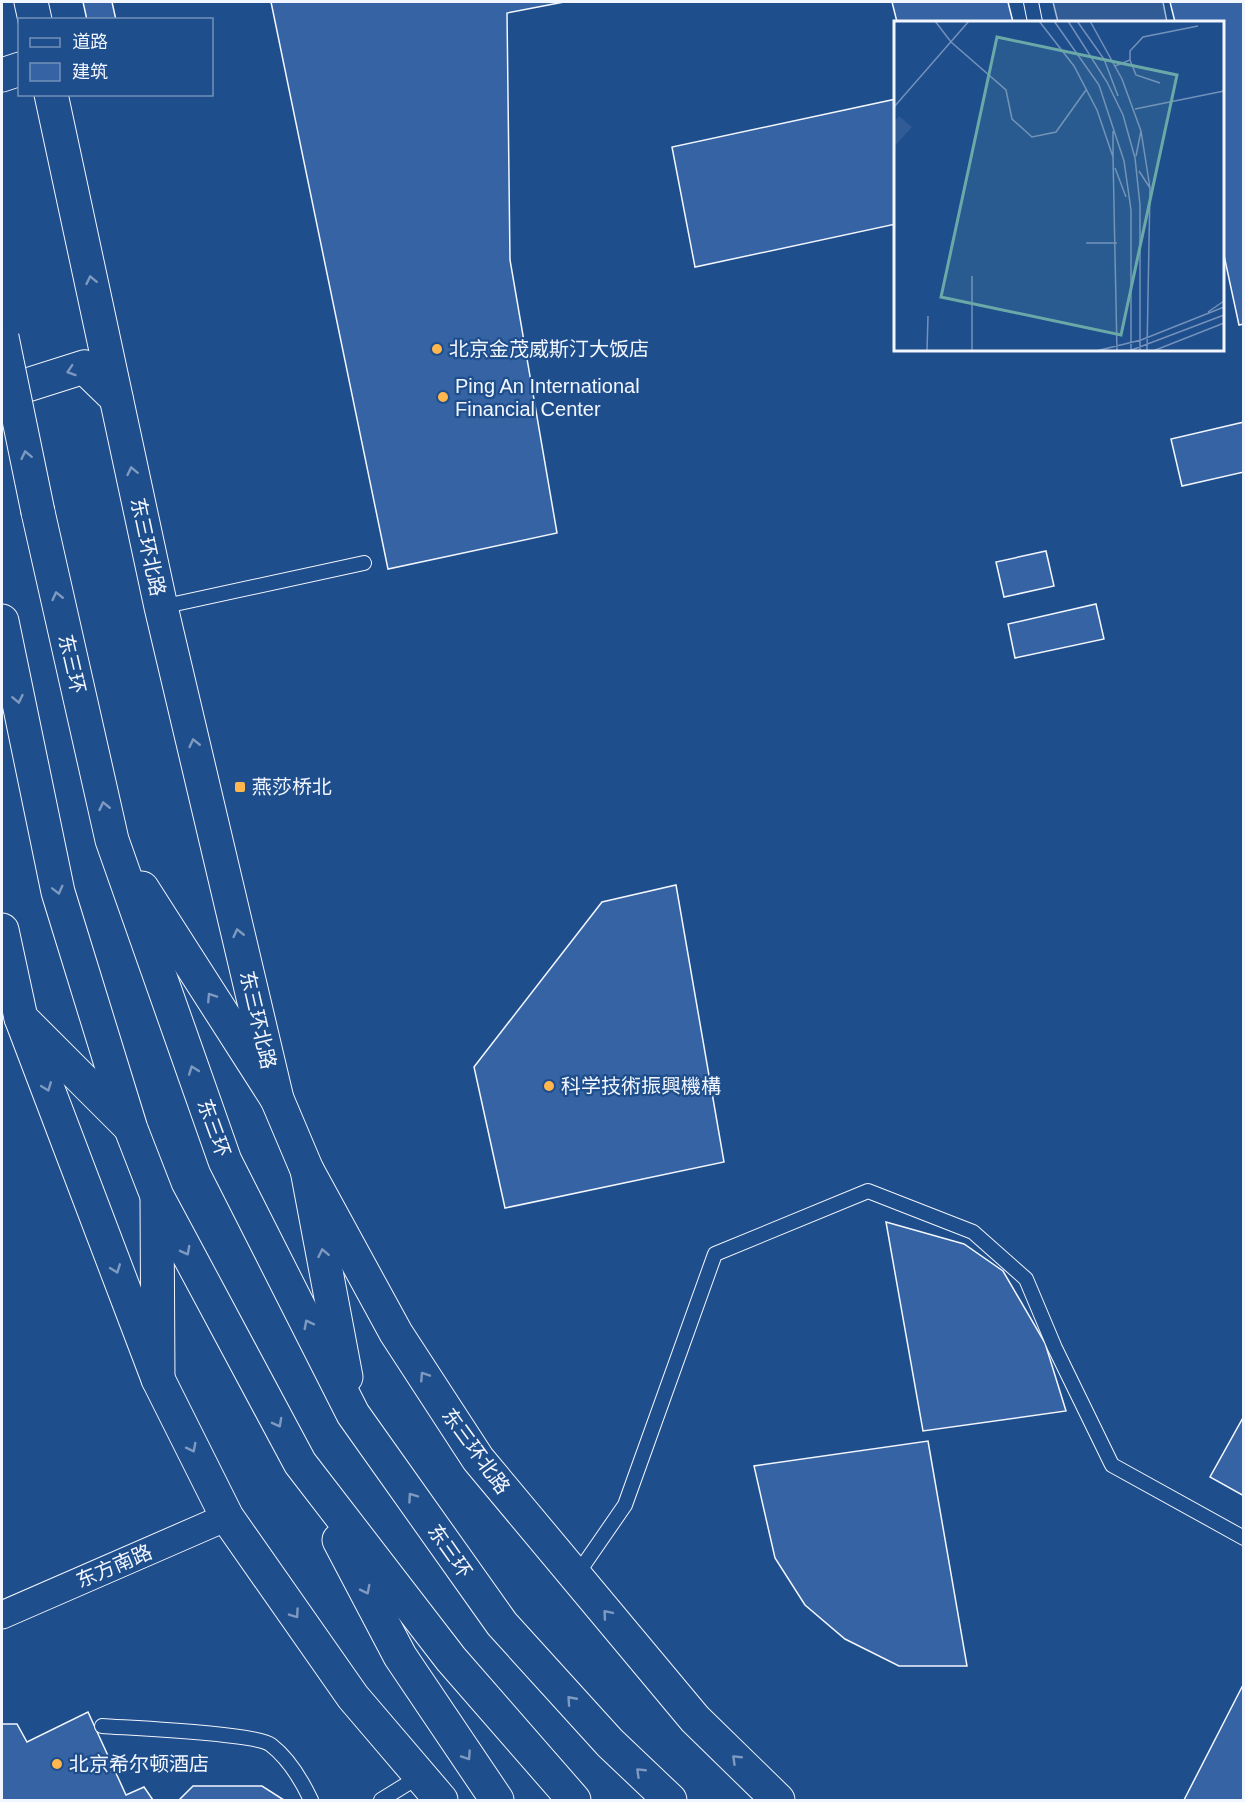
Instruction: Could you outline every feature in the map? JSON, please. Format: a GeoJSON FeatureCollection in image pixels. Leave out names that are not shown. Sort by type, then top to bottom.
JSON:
{"type":"FeatureCollection","features":[{"type":"Feature","properties":{"kind":"main road"},"geometry":{"type":"LineString","coordinates":[[31,2],[35,18]]}},
{"type":"Feature","properties":{"kind":"main road"},"geometry":{"type":"LineString","coordinates":[[2,75],[18,70]]}},
{"type":"Feature","properties":{"kind":"main road","name":"东三环北路"},"geometry":{"type":"LineString","coordinates":[[51,96],[161,608],[277,1100],[307,1170],[396,1333],[478,1459],[695,1719],[778,1800]]}},
{"type":"Feature","properties":{"kind":"main road","name":"东三环"},"geometry":{"type":"LineString","coordinates":[[2,338],[38,512],[112,840],[225,1161],[353,1414],[502,1624],[610,1743],[670,1800]]}},
{"type":"Feature","properties":{"kind":"main road"},"geometry":{"type":"LineString","coordinates":[[2,393],[84,367],[116,398]]}},
{"type":"Feature","properties":{"kind":"main road"},"geometry":{"type":"LineString","coordinates":[[2,621],[58,892],[131,1129],[157,1196],[400,1656],[497,1800]]}},
{"type":"Feature","properties":{"kind":"main road"},"geometry":{"type":"LineString","coordinates":[[112,840],[277,1100]]}},
{"type":"Feature","properties":{"kind":"main road"},"geometry":{"type":"LineString","coordinates":[[2,930],[21,1018],[158,1379],[227,1517],[353,1697],[431,1788]]}},
{"type":"Feature","properties":{"kind":"main road"},"geometry":{"type":"LineString","coordinates":[[21,1018],[131,1129]]}},
{"type":"Feature","properties":{"kind":"main road"},"geometry":{"type":"LineString","coordinates":[[307,1170],[353,1414]]}},
{"type":"Feature","properties":{"kind":"main road"},"geometry":{"type":"LineString","coordinates":[[157,1196],[158,1379]]}},
{"type":"Feature","properties":{"kind":"main road"},"geometry":{"type":"LineString","coordinates":[[300,1463],[451,1659],[567,1793]]}},
{"type":"Feature","properties":{"kind":"street","name":"东方南路"},"geometry":{"type":"LineString","coordinates":[[2,1615],[227,1517]]}},
{"type":"Feature","properties":{"kind":"lane"},"geometry":{"type":"LineString","coordinates":[[1031,2],[1035,21]]}},
{"type":"Feature","properties":{"kind":"lane"},"geometry":{"type":"LineString","coordinates":[[161,608],[364,563]]}},
{"type":"Feature","properties":{"kind":"lane"},"geometry":{"type":"LineString","coordinates":[[576,1576],[625,1505],[715,1254],[868,1191],[973,1232],[1026,1279],[1055,1348],[1112,1465],[1244,1538]]}},
{"type":"Feature","properties":{"kind":"lane"},"geometry":{"type":"LineString","coordinates":[[102,1726],[224,1735],[270,1743],[301,1779],[311,1800]]}},
{"type":"Feature","properties":{"kind":"lane"},"geometry":{"type":"LineString","coordinates":[[381,1800],[431,1788]]}},
{"type":"Feature","properties":{"kind":"shaded area"},"geometry":{"type":"Polygon","coordinates":[[[1053,2],[1163,2],[1167,21],[1058,21],[1053,2]]]}},
{"type":"Feature","properties":{"kind":"building"},"geometry":{"type":"Polygon","coordinates":[[[83,2],[112,2],[116,18],[87,18],[83,2]]]}},
{"type":"Feature","properties":{"kind":"building","name":"Ping An International Financial Center"},"geometry":{"type":"Polygon","coordinates":[[[271,2],[564,2],[507,13],[510,260],[557,533],[388,569],[271,2]]]}},
{"type":"Feature","properties":{"kind":"building"},"geometry":{"type":"Polygon","coordinates":[[[892,2],[1008,2],[1013,21],[897,21],[892,2]]]}},
{"type":"Feature","properties":{"kind":"building"},"geometry":{"type":"Polygon","coordinates":[[[1170,2],[1244,2],[1244,324],[1239,325],[1224,255],[1224,21],[1175,21],[1170,2]]]}},
{"type":"Feature","properties":{"kind":"building"},"geometry":{"type":"Polygon","coordinates":[[[894,99],[894,224],[695,267],[672,147],[894,99]]]}},
{"type":"Feature","properties":{"kind":"building"},"geometry":{"type":"Polygon","coordinates":[[[1244,422],[1244,472],[1182,486],[1171,439],[1244,422]]]}},
{"type":"Feature","properties":{"kind":"building"},"geometry":{"type":"Polygon","coordinates":[[[1046,551],[1054,586],[1004,597],[996,562],[1046,551]]]}},
{"type":"Feature","properties":{"kind":"building"},"geometry":{"type":"Polygon","coordinates":[[[1096,604],[1104,639],[1015,658],[1008,624],[1096,604]]]}},
{"type":"Feature","properties":{"kind":"building"},"geometry":{"type":"Polygon","coordinates":[[[676,885],[724,1162],[505,1208],[474,1067],[602,902],[676,885]]]}},
{"type":"Feature","properties":{"kind":"building"},"geometry":{"type":"Polygon","coordinates":[[[886,1222],[964,1244],[1003,1271],[1045,1343],[1066,1411],[923,1431],[886,1222]]]}},
{"type":"Feature","properties":{"kind":"building"},"geometry":{"type":"Polygon","coordinates":[[[1244,1416],[1244,1496],[1210,1477],[1244,1416]]]}},
{"type":"Feature","properties":{"kind":"building"},"geometry":{"type":"Polygon","coordinates":[[[928,1441],[967,1666],[899,1666],[845,1639],[805,1605],[775,1558],[754,1466],[928,1441]]]}},
{"type":"Feature","properties":{"kind":"building"},"geometry":{"type":"Polygon","coordinates":[[[1244,1683],[1244,1800],[1184,1800],[1244,1683]]]}},
{"type":"Feature","properties":{"kind":"building","name":"北京希尔顿酒店"},"geometry":{"type":"Polygon","coordinates":[[[88,1712],[126,1795],[144,1787],[153,1800],[2,1800],[2,1724],[17,1724],[27,1742],[88,1712]]]}},
{"type":"Feature","properties":{"kind":"building","name":"北京希尔顿酒店"},"geometry":{"type":"Polygon","coordinates":[[[193,1786],[262,1786],[284,1800],[179,1800],[193,1786]]]}},
{"type":"Feature","properties":{"kind":"place","name":"北京金茂威斯汀大饭店"},"geometry":{"type":"Point","coordinates":[437,349]}},
{"type":"Feature","properties":{"kind":"place","name":"Ping An International Financial Center"},"geometry":{"type":"Point","coordinates":[443,397]}},
{"type":"Feature","properties":{"kind":"place","name":"燕莎桥北"},"geometry":{"type":"Point","coordinates":[240,787]}},
{"type":"Feature","properties":{"kind":"place","name":"科学技術振興機構"},"geometry":{"type":"Point","coordinates":[549,1086]}},
{"type":"Feature","properties":{"kind":"place","name":"北京希尔顿酒店"},"geometry":{"type":"Point","coordinates":[57,1764]}}]}
